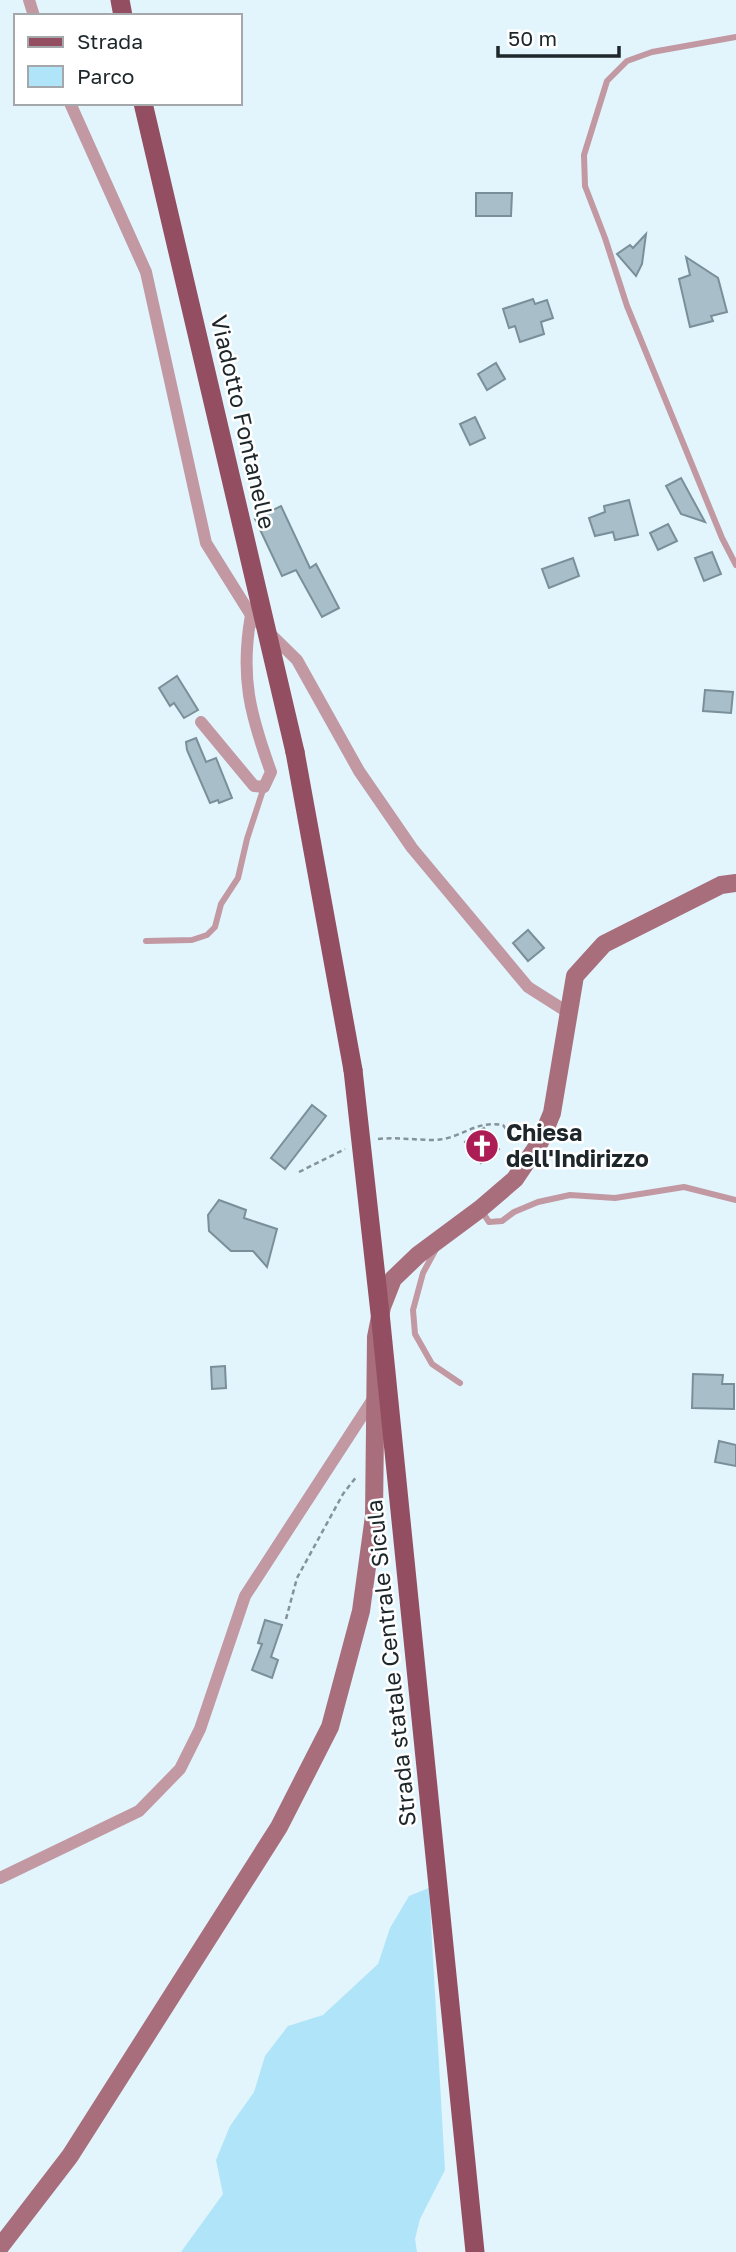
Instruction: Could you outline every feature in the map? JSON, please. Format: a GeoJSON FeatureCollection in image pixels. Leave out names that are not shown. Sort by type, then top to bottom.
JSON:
{"type":"FeatureCollection","features":[{"type":"Feature","properties":{"kind":"main road","name":"Viadotto Fontanelle"},"geometry":{"type":"LineString","coordinates":[[143,105],[295,752],[353,1070]]}},
{"type":"Feature","properties":{"kind":"main road"},"geometry":{"type":"LineString","coordinates":[[0,2247],[71,2156],[279,1827],[330,1727],[361,1611],[374,1516],[376,1337],[382,1307],[393,1279],[418,1255],[515,1179],[540,1142],[552,1113],[575,976],[604,944],[721,885],[736,883]]}},
{"type":"Feature","properties":{"kind":"main road","name":"Strada statale Centrale Sicula"},"geometry":{"type":"LineString","coordinates":[[353,1070],[475,2252]]}},
{"type":"Feature","properties":{"kind":"street"},"geometry":{"type":"LineString","coordinates":[[71,105],[146,272],[206,543],[251,615],[297,660],[359,771],[412,848],[528,987],[569,1013]]}},
{"type":"Feature","properties":{"kind":"street"},"geometry":{"type":"LineString","coordinates":[[201,722],[254,786],[264,787],[271,772],[253,722],[247,690],[246,641],[251,615]]}},
{"type":"Feature","properties":{"kind":"street"},"geometry":{"type":"LineString","coordinates":[[0,1878],[139,1811],[180,1769],[200,1729],[245,1596],[375,1396]]}},
{"type":"Feature","properties":{"kind":"lane"},"geometry":{"type":"LineString","coordinates":[[736,37],[652,52],[627,61],[607,81],[584,155],[585,186],[627,306],[722,538],[736,565]]}},
{"type":"Feature","properties":{"kind":"lane"},"geometry":{"type":"LineString","coordinates":[[146,941],[192,940],[207,936],[215,928],[221,904],[238,878],[264,787]]}},
{"type":"Feature","properties":{"kind":"lane"},"geometry":{"type":"LineString","coordinates":[[480,1209],[488,1222],[502,1221],[514,1212],[538,1202],[570,1195],[615,1198],[684,1187],[736,1200]]}},
{"type":"Feature","properties":{"kind":"lane"},"geometry":{"type":"LineString","coordinates":[[443,1235],[423,1273],[413,1310],[415,1334],[432,1364],[460,1383]]}},
{"type":"Feature","properties":{"kind":"path"},"geometry":{"type":"LineString","coordinates":[[377,1139],[400,1137],[434,1140],[453,1137],[481,1124],[492,1123],[503,1125],[528,1160]]}},
{"type":"Feature","properties":{"kind":"path"},"geometry":{"type":"LineString","coordinates":[[299,1172],[351,1147]]}},
{"type":"Feature","properties":{"kind":"path"},"geometry":{"type":"LineString","coordinates":[[286,1619],[297,1578],[344,1494],[375,1454]]}},
{"type":"Feature","properties":{"kind":"green space"},"geometry":{"type":"Polygon","coordinates":[[[429,1888],[445,2170],[420,2219],[415,2239],[417,2252],[181,2252],[223,2194],[216,2160],[230,2126],[254,2092],[265,2056],[288,2026],[323,2015],[378,1964],[390,1928],[409,1896],[429,1888]]]}},
{"type":"Feature","properties":{"kind":"building"},"geometry":{"type":"Polygon","coordinates":[[[476,193],[512,193],[511,216],[476,216],[476,193]]]}},
{"type":"Feature","properties":{"kind":"building"},"geometry":{"type":"Polygon","coordinates":[[[646,234],[642,264],[636,276],[617,254],[630,245],[633,248],[646,234]]]}},
{"type":"Feature","properties":{"kind":"building"},"geometry":{"type":"Polygon","coordinates":[[[686,257],[718,278],[727,312],[711,316],[713,321],[690,327],[679,279],[690,275],[686,257]]]}},
{"type":"Feature","properties":{"kind":"building"},"geometry":{"type":"Polygon","coordinates":[[[533,299],[535,304],[547,300],[553,318],[541,322],[544,334],[520,342],[515,326],[509,328],[503,309],[533,299]]]}},
{"type":"Feature","properties":{"kind":"building"},"geometry":{"type":"Polygon","coordinates":[[[496,363],[505,379],[487,390],[478,374],[496,363]]]}},
{"type":"Feature","properties":{"kind":"building"},"geometry":{"type":"Polygon","coordinates":[[[475,417],[485,438],[470,445],[460,424],[475,417]]]}},
{"type":"Feature","properties":{"kind":"building"},"geometry":{"type":"Polygon","coordinates":[[[681,478],[705,522],[681,514],[666,486],[681,478]]]}},
{"type":"Feature","properties":{"kind":"building"},"geometry":{"type":"Polygon","coordinates":[[[629,500],[638,535],[615,540],[613,532],[595,536],[589,518],[605,512],[604,506],[629,500]]]}},
{"type":"Feature","properties":{"kind":"building"},"geometry":{"type":"Polygon","coordinates":[[[281,506],[310,568],[316,564],[339,608],[322,617],[296,570],[282,576],[255,519],[281,506]]]}},
{"type":"Feature","properties":{"kind":"building"},"geometry":{"type":"Polygon","coordinates":[[[668,524],[677,541],[658,550],[650,533],[668,524]]]}},
{"type":"Feature","properties":{"kind":"building"},"geometry":{"type":"Polygon","coordinates":[[[712,552],[721,574],[704,581],[695,558],[712,552]]]}},
{"type":"Feature","properties":{"kind":"building"},"geometry":{"type":"Polygon","coordinates":[[[573,558],[579,576],[549,588],[542,569],[573,558]]]}},
{"type":"Feature","properties":{"kind":"building"},"geometry":{"type":"Polygon","coordinates":[[[177,676],[198,710],[184,718],[174,703],[170,706],[159,688],[177,676]]]}},
{"type":"Feature","properties":{"kind":"building"},"geometry":{"type":"Polygon","coordinates":[[[705,690],[733,692],[731,713],[703,711],[705,690]]]}},
{"type":"Feature","properties":{"kind":"building"},"geometry":{"type":"Polygon","coordinates":[[[196,738],[206,762],[216,758],[232,798],[210,803],[187,750],[186,742],[196,738]]]}},
{"type":"Feature","properties":{"kind":"building"},"geometry":{"type":"Polygon","coordinates":[[[528,930],[544,948],[528,961],[513,943],[528,930]]]}},
{"type":"Feature","properties":{"kind":"building"},"geometry":{"type":"Polygon","coordinates":[[[312,1105],[326,1116],[285,1169],[271,1158],[312,1105]]]}},
{"type":"Feature","properties":{"kind":"building","name":"Chiesa dell'Indirizzo"},"geometry":{"type":"Polygon","coordinates":[[[484,1128],[499,1149],[481,1163],[465,1142],[484,1128]]]}},
{"type":"Feature","properties":{"kind":"building"},"geometry":{"type":"Polygon","coordinates":[[[219,1200],[246,1210],[244,1218],[277,1229],[267,1267],[253,1251],[231,1251],[209,1231],[208,1215],[219,1200]]]}},
{"type":"Feature","properties":{"kind":"building"},"geometry":{"type":"Polygon","coordinates":[[[225,1366],[226,1388],[212,1389],[211,1367],[225,1366]]]}},
{"type":"Feature","properties":{"kind":"building"},"geometry":{"type":"Polygon","coordinates":[[[693,1374],[723,1375],[722,1384],[734,1384],[734,1409],[692,1408],[693,1374]]]}},
{"type":"Feature","properties":{"kind":"building"},"geometry":{"type":"Polygon","coordinates":[[[719,1441],[736,1445],[736,1466],[715,1462],[719,1441]]]}},
{"type":"Feature","properties":{"kind":"building"},"geometry":{"type":"Polygon","coordinates":[[[265,1620],[282,1625],[271,1657],[278,1660],[272,1678],[252,1670],[262,1644],[258,1643],[265,1620]]]}},
{"type":"Feature","properties":{"kind":"place","name":"Chiesa dell'Indirizzo"},"geometry":{"type":"Point","coordinates":[482,1146]}}]}
